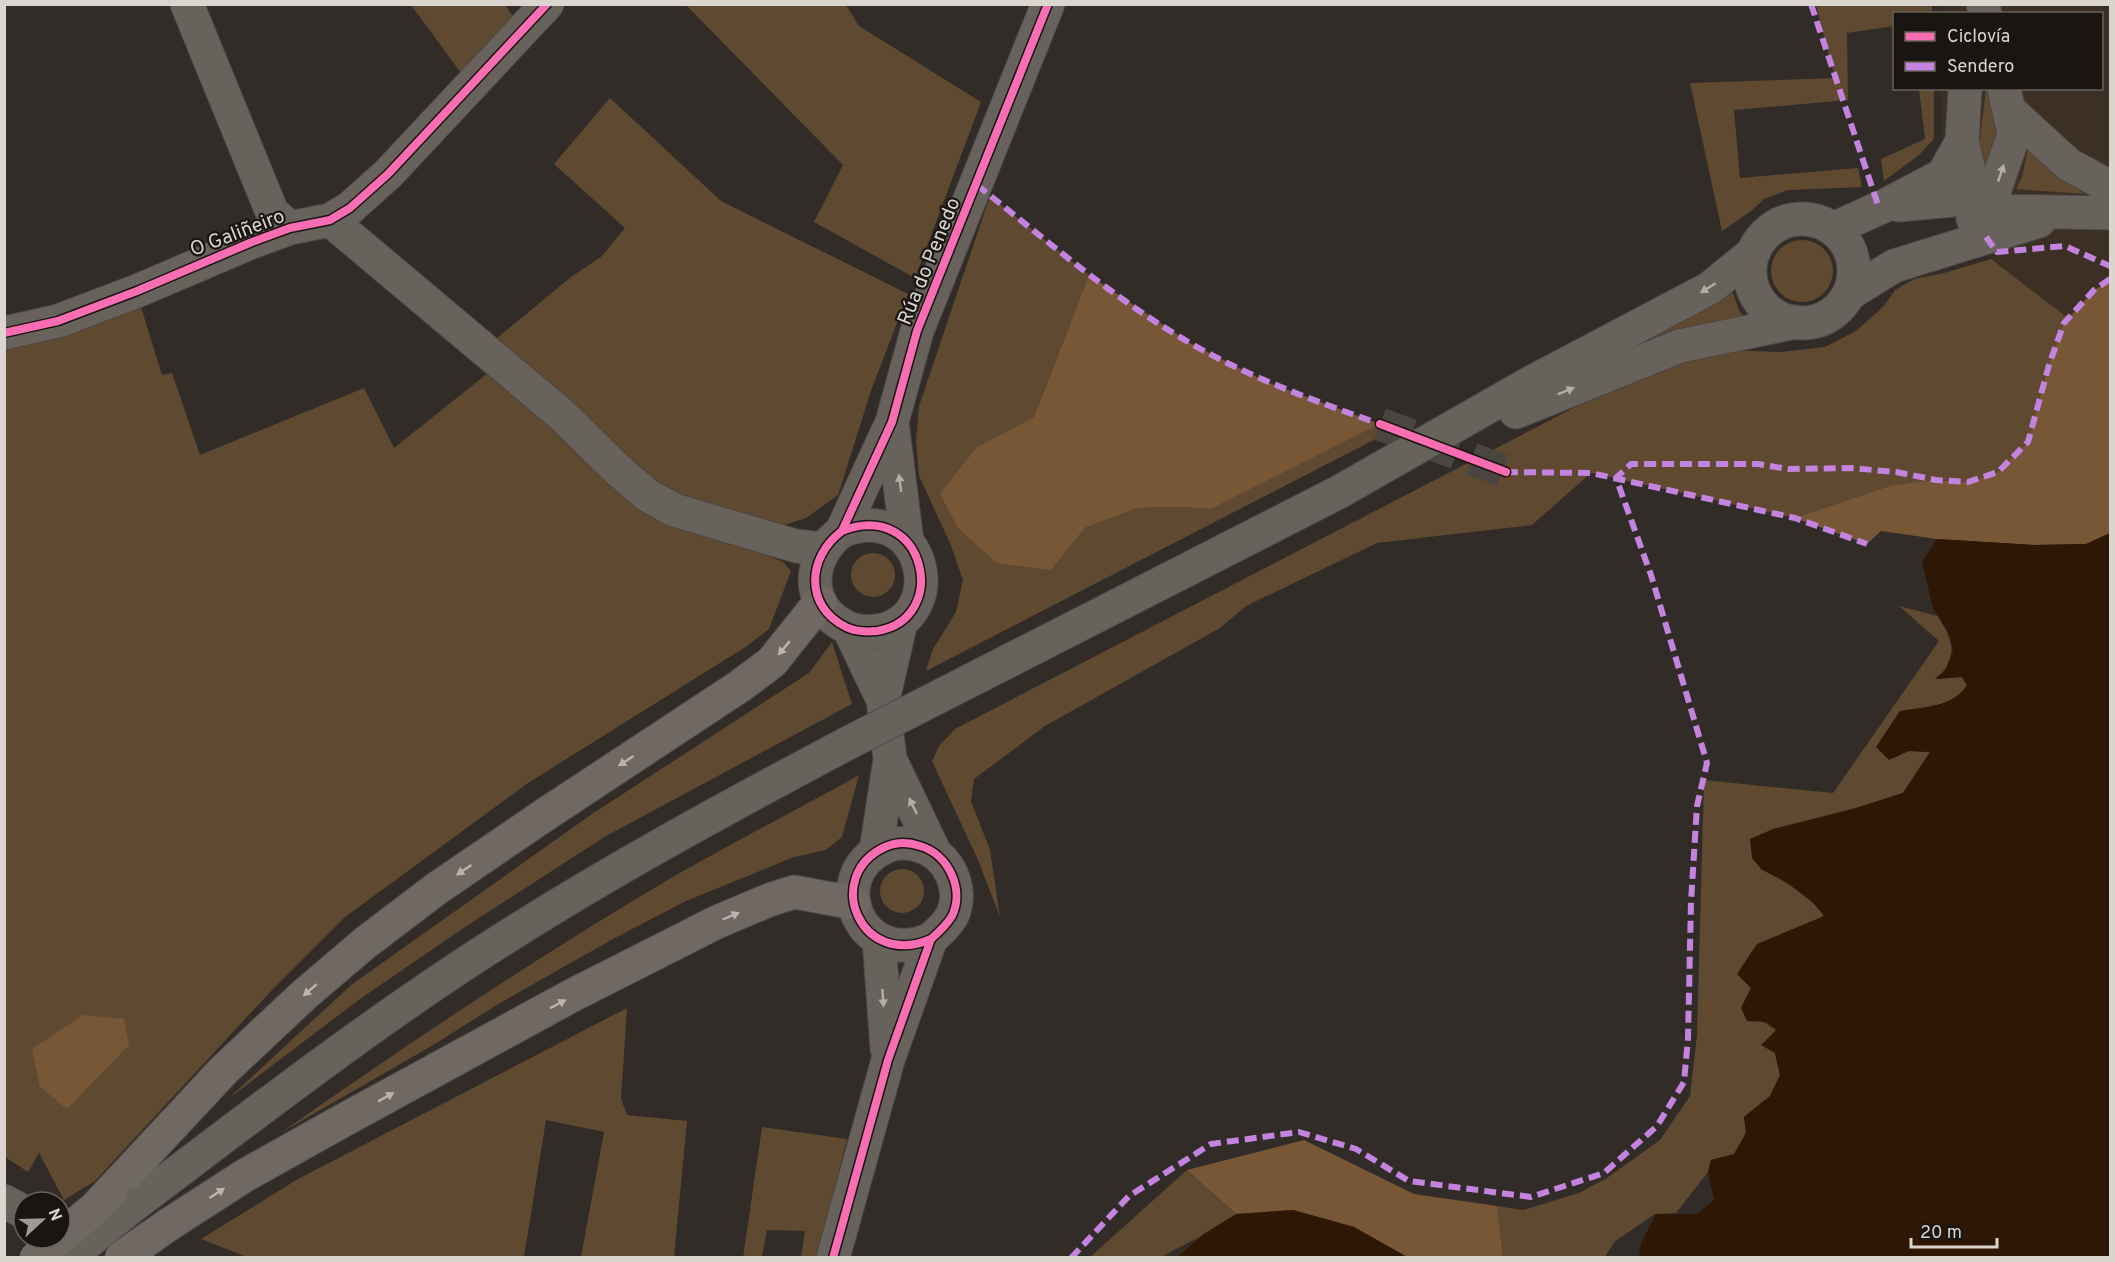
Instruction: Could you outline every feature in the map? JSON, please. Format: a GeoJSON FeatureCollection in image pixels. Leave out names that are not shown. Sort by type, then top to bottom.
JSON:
{"type":"FeatureCollection","features":[{"type":"Feature","properties":{"kind":"highway"},"geometry":{"type":"LineString","coordinates":[[36,1257],[87,1215],[123,1198],[224,1070],[305,994],[365,943],[436,889],[523,829],[740,686],[772,662],[820,602]]}},
{"type":"Feature","properties":{"kind":"highway"},"geometry":{"type":"LineString","coordinates":[[121,1257],[244,1176],[571,996],[717,922],[794,892],[854,903]]}},
{"type":"Feature","properties":{"kind":"main road"},"geometry":{"type":"LineString","coordinates":[[68,1257],[123,1198],[466,963],[586,887],[673,837],[848,743],[1340,492],[1530,383],[1710,288],[1754,252],[1765,234],[1783,222],[1804,219],[1824,223],[1833,229],[1849,248],[1853,259],[1853,283],[1843,303],[1827,316],[1680,346],[1538,403],[1340,492]]}},
{"type":"Feature","properties":{"kind":"main road"},"geometry":{"type":"LineString","coordinates":[[1754,252],[1751,267],[1752,283],[1758,297],[1768,309],[1781,318],[1796,322]]}},
{"type":"Feature","properties":{"kind":"street"},"geometry":{"type":"LineString","coordinates":[[187,4],[273,212],[290,228]]}},
{"type":"Feature","properties":{"kind":"street","name":"O Galiñeiro"},"geometry":{"type":"LineString","coordinates":[[4,333],[58,321],[137,291],[252,242],[290,228],[330,220],[350,208],[388,174],[547,4]]}},
{"type":"Feature","properties":{"kind":"street","name":"Rúa do Penedo"},"geometry":{"type":"LineString","coordinates":[[832,540],[892,422],[917,331],[1048,4]]}},
{"type":"Feature","properties":{"kind":"street"},"geometry":{"type":"LineString","coordinates":[[1965,90],[1962,141],[1982,202]]}},
{"type":"Feature","properties":{"kind":"street"},"geometry":{"type":"LineString","coordinates":[[2006,99],[2068,164],[2110,186]]}},
{"type":"Feature","properties":{"kind":"street"},"geometry":{"type":"LineString","coordinates":[[1920,257],[1982,202],[2014,134],[2006,99]]}},
{"type":"Feature","properties":{"kind":"street"},"geometry":{"type":"LineString","coordinates":[[1833,229],[1884,206],[1943,175],[1962,141]]}},
{"type":"Feature","properties":{"kind":"street"},"geometry":{"type":"LineString","coordinates":[[1884,206],[1954,200],[1982,202],[1998,211],[2064,214],[2110,213]]}},
{"type":"Feature","properties":{"kind":"street"},"geometry":{"type":"LineString","coordinates":[[1848,294],[1894,266],[2064,214]]}},
{"type":"Feature","properties":{"kind":"street"},"geometry":{"type":"LineString","coordinates":[[330,220],[562,414],[618,470],[647,495],[674,510],[796,546],[832,540],[862,525],[883,526],[896,532],[907,541],[917,556],[922,574],[921,592],[913,608],[901,622],[885,630],[867,632],[849,629],[837,622],[820,602],[814,581],[815,570],[832,540]]}},
{"type":"Feature","properties":{"kind":"street","name":"Rúa do Penedo"},"geometry":{"type":"LineString","coordinates":[[892,422],[907,541]]}},
{"type":"Feature","properties":{"kind":"street"},"geometry":{"type":"LineString","coordinates":[[883,700],[901,622]]}},
{"type":"Feature","properties":{"kind":"street"},"geometry":{"type":"LineString","coordinates":[[849,629],[883,700],[890,759],[876,851]]}},
{"type":"Feature","properties":{"kind":"street"},"geometry":{"type":"LineString","coordinates":[[890,759],[935,853]]}},
{"type":"Feature","properties":{"kind":"street"},"geometry":{"type":"LineString","coordinates":[[906,843],[921,846],[935,853],[947,865],[954,881],[956,897],[953,914],[944,928],[931,939],[918,945],[891,945],[879,940],[862,924],[854,903],[853,888],[857,874],[865,861],[876,851],[890,845],[906,843]]}},
{"type":"Feature","properties":{"kind":"street"},"geometry":{"type":"LineString","coordinates":[[833,1257],[888,1060],[931,939]]}},
{"type":"Feature","properties":{"kind":"street"},"geometry":{"type":"LineString","coordinates":[[879,940],[888,1060]]}},
{"type":"Feature","properties":{"kind":"street"},"geometry":{"type":"LineString","coordinates":[[72,1235],[121,1257]]}},
{"type":"Feature","properties":{"kind":"shaded area"},"geometry":{"type":"Polygon","coordinates":[[[411,5],[505,5],[517,22],[464,77],[411,5]]]}},
{"type":"Feature","properties":{"kind":"shaded area"},"geometry":{"type":"Polygon","coordinates":[[[686,5],[846,5],[859,26],[981,102],[915,278],[814,222],[843,165],[686,5]]]}},
{"type":"Feature","properties":{"kind":"shaded area"},"geometry":{"type":"Polygon","coordinates":[[[1816,5],[1932,5],[1932,12],[1893,12],[1893,26],[1847,33],[1848,100],[1734,110],[1740,178],[1858,168],[1862,187],[1788,190],[1764,199],[1722,231],[1690,83],[1835,78],[1816,5]]]}},
{"type":"Feature","properties":{"kind":"shaded area"},"geometry":{"type":"Polygon","coordinates":[[[1942,5],[2110,5],[2110,344],[2068,318],[1991,259],[1986,237],[1942,134],[1942,90],[2103,90],[2103,12],[1942,12],[1942,5]]]}},
{"type":"Feature","properties":{"kind":"shaded area"},"geometry":{"type":"Polygon","coordinates":[[[1919,90],[1934,90],[1934,139],[1919,155],[1884,181],[1881,159],[1925,139],[1919,90]]]}},
{"type":"Feature","properties":{"kind":"shaded area"},"geometry":{"type":"Polygon","coordinates":[[[1986,90],[1989,90],[1997,120],[1995,140],[1983,178],[1979,145],[1986,90]]]}},
{"type":"Feature","properties":{"kind":"shaded area"},"geometry":{"type":"Polygon","coordinates":[[[610,98],[721,201],[908,294],[871,391],[838,495],[806,518],[778,527],[677,500],[491,343],[571,277],[601,257],[625,228],[554,164],[610,98]]]}},
{"type":"Feature","properties":{"kind":"shaded area"},"geometry":{"type":"Polygon","coordinates":[[[2028,148],[2054,173],[2085,194],[2016,189],[2022,177],[2028,148]]]}},
{"type":"Feature","properties":{"kind":"shaded area"},"geometry":{"type":"Polygon","coordinates":[[[990,196],[1089,275],[1034,417],[977,447],[1051,570],[1085,528],[1137,508],[1211,509],[1380,424],[1393,430],[926,671],[933,649],[956,612],[963,580],[950,543],[919,476],[916,441],[919,406],[990,196]]]}},
{"type":"Feature","properties":{"kind":"shaded area"},"geometry":{"type":"Polygon","coordinates":[[[1802,240],[1814,242],[1824,249],[1831,259],[1833,271],[1831,283],[1824,293],[1814,300],[1802,302],[1790,300],[1780,293],[1773,283],[1771,271],[1773,259],[1780,249],[1790,242],[1802,240]]]}},
{"type":"Feature","properties":{"kind":"shaded area"},"geometry":{"type":"Polygon","coordinates":[[[1991,259],[2068,318],[2064,323],[2028,442],[1998,472],[1968,482],[1936,480],[1892,485],[1795,518],[1591,473],[1532,525],[1377,543],[1246,606],[1220,628],[1045,726],[974,779],[971,801],[990,850],[1000,917],[978,860],[932,761],[939,746],[955,729],[1612,388],[1682,361],[1726,350],[1781,352],[1825,347],[1856,331],[1884,306],[1895,290],[1914,279],[1991,259]]]}},
{"type":"Feature","properties":{"kind":"shaded area"},"geometry":{"type":"Polygon","coordinates":[[[1089,275],[1190,343],[1269,383],[1380,424],[1211,509],[1137,508],[1085,528],[1051,570],[997,563],[958,528],[940,494],[977,447],[1034,417],[1089,275]]]}},
{"type":"Feature","properties":{"kind":"shaded area"},"geometry":{"type":"Polygon","coordinates":[[[2110,281],[2110,533],[2086,544],[2035,545],[1937,539],[1881,531],[1867,544],[1795,518],[1892,485],[1936,480],[1968,482],[1998,472],[2028,442],[2049,365],[2064,323],[2094,290],[2110,281]]]}},
{"type":"Feature","properties":{"kind":"shaded area"},"geometry":{"type":"Polygon","coordinates":[[[1731,288],[1739,310],[1746,320],[1572,376],[1731,288]]]}},
{"type":"Feature","properties":{"kind":"shaded area"},"geometry":{"type":"Polygon","coordinates":[[[140,304],[162,375],[172,373],[200,455],[364,388],[394,448],[493,369],[747,546],[783,562],[791,571],[769,629],[747,646],[528,783],[345,917],[272,990],[95,1181],[72,1195],[72,1190],[59,1190],[39,1153],[28,1172],[5,1157],[5,343],[140,304]]]}},
{"type":"Feature","properties":{"kind":"shaded area"},"geometry":{"type":"Polygon","coordinates":[[[2110,533],[2110,1257],[1639,1257],[1641,1243],[1656,1214],[1697,1214],[1714,1200],[1708,1172],[1711,1160],[1734,1154],[1746,1133],[1744,1117],[1770,1096],[1780,1075],[1775,1053],[1761,1045],[1776,1030],[1767,1022],[1747,1021],[1741,1008],[1751,988],[1737,974],[1757,944],[1824,916],[1815,904],[1786,882],[1761,869],[1752,858],[1750,839],[1773,829],[1856,808],[1903,793],[1930,752],[1909,751],[1889,760],[1876,747],[1900,711],[1946,702],[1954,698],[1967,685],[1962,677],[1935,679],[1946,669],[1953,650],[1949,634],[1933,608],[1922,562],[1937,539],[2035,545],[2086,544],[2110,533]]]}},
{"type":"Feature","properties":{"kind":"shaded area"},"geometry":{"type":"Polygon","coordinates":[[[873,553],[889,559],[895,575],[889,591],[873,597],[857,591],[851,575],[857,559],[873,553]]]}},
{"type":"Feature","properties":{"kind":"shaded area"},"geometry":{"type":"Polygon","coordinates":[[[1899,606],[1938,616],[1950,641],[1951,656],[1949,663],[1937,679],[1962,677],[1967,685],[1954,698],[1946,702],[1900,711],[1877,747],[1889,759],[1909,751],[1930,752],[1903,793],[1856,808],[1761,869],[1796,889],[1824,916],[1812,922],[1751,988],[1741,1008],[1776,1030],[1775,1053],[1780,1075],[1770,1096],[1744,1117],[1746,1133],[1734,1154],[1711,1160],[1708,1172],[1676,1213],[1655,1214],[1614,1242],[1605,1257],[1503,1257],[1497,1206],[1523,1210],[1579,1193],[1607,1178],[1660,1140],[1690,1096],[1697,1035],[1704,780],[1833,793],[1939,641],[1899,606]]]}},
{"type":"Feature","properties":{"kind":"shaded area"},"geometry":{"type":"Polygon","coordinates":[[[832,642],[852,704],[606,836],[468,925],[360,999],[228,1099],[351,985],[592,814],[809,673],[832,642]]]}},
{"type":"Feature","properties":{"kind":"shaded area"},"geometry":{"type":"Polygon","coordinates":[[[859,775],[842,837],[826,850],[794,857],[686,901],[613,939],[495,1006],[435,1044],[282,1132],[426,1033],[621,908],[694,865],[859,775]]]}},
{"type":"Feature","properties":{"kind":"shaded area"},"geometry":{"type":"Polygon","coordinates":[[[902,869],[918,875],[924,891],[918,907],[902,913],[886,907],[880,891],[886,875],[902,869]]]}},
{"type":"Feature","properties":{"kind":"shaded area"},"geometry":{"type":"Polygon","coordinates":[[[627,1008],[621,1099],[627,1115],[687,1121],[674,1257],[581,1257],[604,1132],[546,1120],[524,1257],[247,1257],[201,1239],[298,1179],[627,1008]]]}},
{"type":"Feature","properties":{"kind":"shaded area"},"geometry":{"type":"Polygon","coordinates":[[[83,1015],[124,1019],[129,1045],[67,1109],[40,1087],[32,1049],[83,1015]]]}},
{"type":"Feature","properties":{"kind":"shaded area"},"geometry":{"type":"Polygon","coordinates":[[[762,1127],[847,1139],[818,1257],[801,1257],[805,1231],[767,1230],[762,1257],[743,1258],[762,1127]]]}},
{"type":"Feature","properties":{"kind":"shaded area"},"geometry":{"type":"Polygon","coordinates":[[[1304,1140],[1414,1194],[1497,1206],[1503,1257],[1407,1257],[1354,1227],[1293,1210],[1236,1214],[1187,1170],[1304,1140]]]}},
{"type":"Feature","properties":{"kind":"shaded area"},"geometry":{"type":"Polygon","coordinates":[[[1187,1170],[1236,1214],[1293,1210],[1407,1257],[1177,1257],[1199,1237],[1161,1257],[1089,1258],[1187,1170]]]}},
{"type":"Feature","properties":{"kind":"shaded area"},"geometry":{"type":"Polygon","coordinates":[[[1293,1210],[1354,1227],[1407,1257],[1177,1257],[1202,1235],[1236,1214],[1293,1210]]]}},
{"type":"Feature","properties":{"kind":"tunnel"},"geometry":{"type":"LineString","coordinates":[[1380,424],[1506,472]]}},
{"type":"Feature","properties":{"kind":"marked path"},"geometry":{"type":"LineString","coordinates":[[1811,4],[1879,208]]}},
{"type":"Feature","properties":{"kind":"marked path"},"geometry":{"type":"LineString","coordinates":[[977,185],[1107,288],[1190,343],[1259,378],[1380,424]]}},
{"type":"Feature","properties":{"kind":"marked path"},"geometry":{"type":"LineString","coordinates":[[1986,237],[1997,252],[2065,246],[2110,266]]}},
{"type":"Feature","properties":{"kind":"marked path"},"geometry":{"type":"LineString","coordinates":[[1071,1258],[1129,1196],[1211,1144],[1299,1132],[1356,1149],[1409,1181],[1531,1197],[1604,1173],[1657,1126],[1684,1082],[1688,1038],[1691,902],[1697,806],[1707,763],[1651,575],[1616,478],[1631,464],[1758,464],[1788,469],[1850,468],[1968,482],[1998,472],[2028,442],[2049,365],[2064,323],[2094,290],[2110,279]]}},
{"type":"Feature","properties":{"kind":"marked path"},"geometry":{"type":"LineString","coordinates":[[1506,472],[1591,473],[1795,518],[1867,544]]}},
{"type":"Feature","properties":{"kind":"cycle path"},"geometry":{"type":"LineString","coordinates":[[4,333],[58,321],[137,291],[252,242],[290,228],[330,220],[350,208],[388,174],[547,4]]}},
{"type":"Feature","properties":{"kind":"cycle path"},"geometry":{"type":"LineString","coordinates":[[842,531],[870,525],[893,531],[909,545],[919,564],[921,585],[915,606],[900,622],[877,631],[861,631],[846,627],[832,618],[823,607],[817,594],[815,581],[817,567],[830,542],[842,531],[892,422],[917,331],[1048,4]]}},
{"type":"Feature","properties":{"kind":"cycle path"},"geometry":{"type":"LineString","coordinates":[[1380,424],[1506,472]]}},
{"type":"Feature","properties":{"kind":"cycle path"},"geometry":{"type":"LineString","coordinates":[[833,1258],[888,1060],[931,939],[950,920],[956,906],[955,884],[946,865],[939,857],[920,846],[898,843],[889,845],[866,861],[856,878],[853,897],[858,915],[869,931],[885,942],[906,945],[931,939]]}}]}
